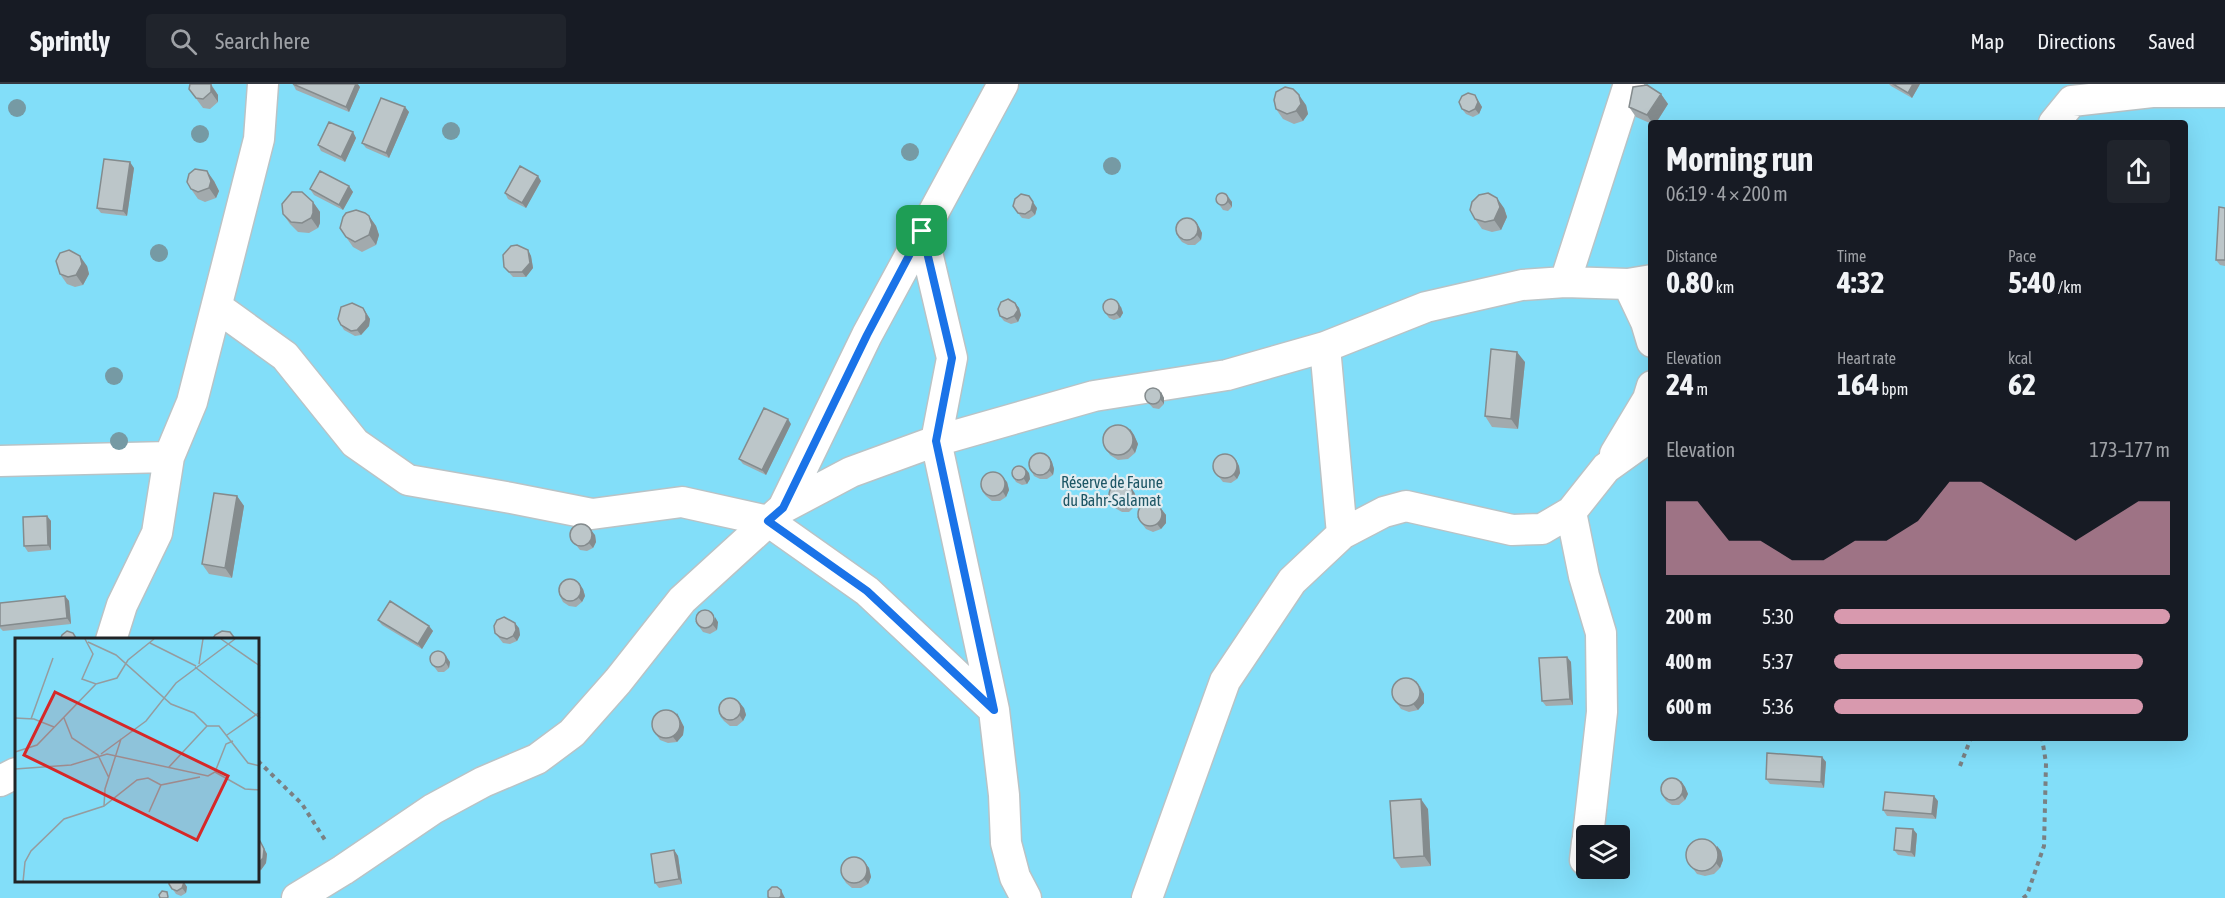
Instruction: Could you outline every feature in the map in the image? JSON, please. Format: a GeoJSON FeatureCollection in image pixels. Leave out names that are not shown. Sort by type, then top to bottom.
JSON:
{"type":"FeatureCollection","features":[{"type":"Feature","properties":{"kind":"street"},"geometry":{"type":"LineString","coordinates":[[112,638],[122,605],[157,533],[169,457],[192,402],[259,139],[263,84]]}},
{"type":"Feature","properties":{"kind":"street"},"geometry":{"type":"LineString","coordinates":[[776,514],[867,335],[1003,84]]}},
{"type":"Feature","properties":{"kind":"street"},"geometry":{"type":"LineString","coordinates":[[1565,282],[1629,84]]}},
{"type":"Feature","properties":{"kind":"street"},"geometry":{"type":"LineString","coordinates":[[2065,102],[2152,92],[2225,92]]}},
{"type":"Feature","properties":{"kind":"street"},"geometry":{"type":"LineString","coordinates":[[922,231],[952,358],[936,441],[994,710],[1004,795],[1006,843],[1015,877],[1026,898]]}},
{"type":"Feature","properties":{"kind":"street"},"geometry":{"type":"LineString","coordinates":[[297,898],[433,809],[483,782],[537,759],[572,733],[618,681],[682,600],[776,514],[851,472],[936,441],[1094,396],[1227,375],[1325,347],[1426,307],[1522,285],[1565,282],[1640,282],[1648,329]]}},
{"type":"Feature","properties":{"kind":"street"},"geometry":{"type":"LineString","coordinates":[[217,307],[285,356],[355,443],[408,480],[592,514],[682,502],[776,514],[867,591],[994,710]]}},
{"type":"Feature","properties":{"kind":"street"},"geometry":{"type":"LineString","coordinates":[[1325,347],[1342,534]]}},
{"type":"Feature","properties":{"kind":"street"},"geometry":{"type":"LineString","coordinates":[[1147,898],[1225,681],[1292,581],[1342,534],[1384,512],[1406,506],[1512,530],[1542,529],[1571,512],[1606,468],[1648,399]]}},
{"type":"Feature","properties":{"kind":"street"},"geometry":{"type":"LineString","coordinates":[[1606,468],[1648,438]]}},
{"type":"Feature","properties":{"kind":"street"},"geometry":{"type":"LineString","coordinates":[[0,461],[169,457]]}},
{"type":"Feature","properties":{"kind":"street"},"geometry":{"type":"LineString","coordinates":[[1571,512],[1584,576],[1601,633],[1602,712],[1589,825]]}},
{"type":"Feature","properties":{"kind":"street"},"geometry":{"type":"LineString","coordinates":[[0,781],[15,774]]}},
{"type":"Feature","properties":{"kind":"path"},"geometry":{"type":"LineString","coordinates":[[1960,766],[1970,741]]}},
{"type":"Feature","properties":{"kind":"path"},"geometry":{"type":"LineString","coordinates":[[2023,898],[2027,895],[2044,846],[2046,764],[2042,741]]}},
{"type":"Feature","properties":{"kind":"path"},"geometry":{"type":"LineString","coordinates":[[260,763],[302,804],[343,870]]}},
{"type":"Feature","properties":{"kind":"green space","name":"Réserve de Faune du Bahr-Salamat"},"geometry":{"type":"Polygon","coordinates":[[[0,84],[2225,84],[2225,898],[0,898],[0,84]]]}},
{"type":"Feature","properties":{"kind":"building"},"geometry":{"type":"Polygon","coordinates":[[[190,84],[211,84],[211,92],[203,99],[196,98],[189,89],[190,84]]]}},
{"type":"Feature","properties":{"kind":"building"},"geometry":{"type":"Polygon","coordinates":[[[293,84],[356,84],[346,107],[293,84]]]}},
{"type":"Feature","properties":{"kind":"building"},"geometry":{"type":"Polygon","coordinates":[[[1893,84],[1913,84],[1908,93],[1893,84]]]}},
{"type":"Feature","properties":{"kind":"building"},"geometry":{"type":"Polygon","coordinates":[[[1647,85],[1661,94],[1647,115],[1629,107],[1633,87],[1647,85]]]}},
{"type":"Feature","properties":{"kind":"building"},"geometry":{"type":"Polygon","coordinates":[[[1285,87],[1293,89],[1299,95],[1301,104],[1296,111],[1287,114],[1276,109],[1274,100],[1276,92],[1285,87]]]}},
{"type":"Feature","properties":{"kind":"building"},"geometry":{"type":"Polygon","coordinates":[[[1468,93],[1475,95],[1478,102],[1475,109],[1469,112],[1462,109],[1459,102],[1462,96],[1468,93]]]}},
{"type":"Feature","properties":{"kind":"building"},"geometry":{"type":"Polygon","coordinates":[[[381,98],[405,107],[386,153],[362,143],[381,98]]]}},
{"type":"Feature","properties":{"kind":"building"},"geometry":{"type":"Polygon","coordinates":[[[329,122],[353,132],[341,157],[318,145],[329,122]]]}},
{"type":"Feature","properties":{"kind":"building"},"geometry":{"type":"Polygon","coordinates":[[[104,159],[130,162],[123,211],[97,208],[104,159]]]}},
{"type":"Feature","properties":{"kind":"building"},"geometry":{"type":"Polygon","coordinates":[[[520,166],[538,176],[522,203],[505,193],[520,166]]]}},
{"type":"Feature","properties":{"kind":"building"},"geometry":{"type":"Polygon","coordinates":[[[195,169],[207,171],[211,181],[209,188],[198,192],[191,189],[187,182],[189,174],[195,169]]]}},
{"type":"Feature","properties":{"kind":"building"},"geometry":{"type":"Polygon","coordinates":[[[320,171],[349,186],[339,205],[310,189],[320,171]]]}},
{"type":"Feature","properties":{"kind":"building"},"geometry":{"type":"Polygon","coordinates":[[[292,192],[302,192],[313,202],[311,218],[302,223],[291,222],[283,214],[282,204],[292,192]]]}},
{"type":"Feature","properties":{"kind":"building"},"geometry":{"type":"Polygon","coordinates":[[[1224,193],[1228,199],[1224,205],[1220,205],[1216,197],[1224,193]]]}},
{"type":"Feature","properties":{"kind":"building"},"geometry":{"type":"Polygon","coordinates":[[[1488,193],[1497,198],[1500,207],[1494,220],[1485,222],[1475,219],[1470,210],[1472,202],[1479,195],[1488,193]]]}},
{"type":"Feature","properties":{"kind":"building"},"geometry":{"type":"Polygon","coordinates":[[[1021,194],[1029,196],[1033,202],[1031,210],[1025,214],[1018,213],[1013,206],[1015,199],[1021,194]]]}},
{"type":"Feature","properties":{"kind":"building"},"geometry":{"type":"Polygon","coordinates":[[[2219,207],[2225,208],[2225,260],[2216,260],[2219,207]]]}},
{"type":"Feature","properties":{"kind":"building"},"geometry":{"type":"Polygon","coordinates":[[[356,210],[369,216],[372,225],[369,235],[355,242],[346,237],[340,228],[346,213],[356,210]]]}},
{"type":"Feature","properties":{"kind":"building"},"geometry":{"type":"Polygon","coordinates":[[[1187,218],[1195,221],[1198,229],[1195,237],[1187,240],[1179,237],[1176,229],[1179,221],[1187,218]]]}},
{"type":"Feature","properties":{"kind":"building"},"geometry":{"type":"Polygon","coordinates":[[[517,245],[528,250],[530,263],[522,272],[509,272],[504,267],[503,255],[511,246],[517,245]]]}},
{"type":"Feature","properties":{"kind":"building"},"geometry":{"type":"Polygon","coordinates":[[[69,250],[80,256],[82,264],[76,275],[68,277],[60,274],[56,261],[60,253],[69,250]]]}},
{"type":"Feature","properties":{"kind":"building"},"geometry":{"type":"Polygon","coordinates":[[[1008,299],[1015,303],[1018,310],[1014,316],[1007,319],[1000,316],[998,309],[1001,302],[1008,299]]]}},
{"type":"Feature","properties":{"kind":"building"},"geometry":{"type":"Polygon","coordinates":[[[1111,299],[1119,307],[1111,315],[1103,307],[1111,299]]]}},
{"type":"Feature","properties":{"kind":"building"},"geometry":{"type":"Polygon","coordinates":[[[352,303],[363,308],[366,320],[357,330],[351,331],[341,325],[338,319],[341,307],[352,303]]]}},
{"type":"Feature","properties":{"kind":"building"},"geometry":{"type":"Polygon","coordinates":[[[1491,349],[1517,352],[1511,419],[1485,416],[1491,349]]]}},
{"type":"Feature","properties":{"kind":"building"},"geometry":{"type":"Polygon","coordinates":[[[1153,388],[1159,390],[1161,396],[1159,402],[1153,404],[1147,402],[1145,396],[1147,390],[1153,388]]]}},
{"type":"Feature","properties":{"kind":"building"},"geometry":{"type":"Polygon","coordinates":[[[764,408],[788,419],[762,470],[739,459],[764,408]]]}},
{"type":"Feature","properties":{"kind":"building"},"geometry":{"type":"Polygon","coordinates":[[[1118,425],[1129,429],[1133,440],[1129,451],[1118,455],[1107,451],[1103,440],[1107,429],[1118,425]]]}},
{"type":"Feature","properties":{"kind":"building"},"geometry":{"type":"Polygon","coordinates":[[[1040,453],[1048,456],[1051,464],[1048,472],[1040,475],[1032,472],[1029,464],[1032,456],[1040,453]]]}},
{"type":"Feature","properties":{"kind":"building"},"geometry":{"type":"Polygon","coordinates":[[[1225,454],[1233,458],[1237,466],[1233,474],[1225,478],[1217,474],[1213,466],[1217,458],[1225,454]]]}},
{"type":"Feature","properties":{"kind":"building"},"geometry":{"type":"Polygon","coordinates":[[[1016,466],[1022,466],[1026,473],[1022,480],[1016,480],[1012,476],[1012,470],[1016,466]]]}},
{"type":"Feature","properties":{"kind":"building"},"geometry":{"type":"Polygon","coordinates":[[[993,472],[1002,475],[1005,484],[1002,493],[993,496],[984,493],[981,484],[984,475],[993,472]]]}},
{"type":"Feature","properties":{"kind":"building"},"geometry":{"type":"Polygon","coordinates":[[[1121,483],[1126,484],[1132,490],[1132,500],[1126,506],[1121,507],[1116,506],[1110,500],[1109,495],[1110,490],[1116,484],[1121,483]]]}},
{"type":"Feature","properties":{"kind":"building"},"geometry":{"type":"Polygon","coordinates":[[[214,493],[237,496],[225,568],[202,564],[214,493]]]}},
{"type":"Feature","properties":{"kind":"building"},"geometry":{"type":"Polygon","coordinates":[[[1145,502],[1155,502],[1162,509],[1162,519],[1155,526],[1145,526],[1138,519],[1138,509],[1145,502]]]}},
{"type":"Feature","properties":{"kind":"building"},"geometry":{"type":"Polygon","coordinates":[[[47,516],[48,545],[24,546],[23,517],[47,516]]]}},
{"type":"Feature","properties":{"kind":"building"},"geometry":{"type":"Polygon","coordinates":[[[581,524],[591,531],[592,535],[585,545],[581,546],[571,539],[570,535],[577,525],[581,524]]]}},
{"type":"Feature","properties":{"kind":"building"},"geometry":{"type":"Polygon","coordinates":[[[570,579],[578,582],[581,590],[578,598],[570,601],[562,598],[559,590],[562,582],[570,579]]]}},
{"type":"Feature","properties":{"kind":"building"},"geometry":{"type":"Polygon","coordinates":[[[65,596],[67,618],[0,626],[0,603],[65,596]]]}},
{"type":"Feature","properties":{"kind":"building"},"geometry":{"type":"Polygon","coordinates":[[[390,601],[429,626],[418,644],[378,620],[390,601]]]}},
{"type":"Feature","properties":{"kind":"building"},"geometry":{"type":"Polygon","coordinates":[[[701,610],[709,610],[714,615],[712,626],[701,628],[696,623],[696,615],[701,610]]]}},
{"type":"Feature","properties":{"kind":"building"},"geometry":{"type":"Polygon","coordinates":[[[504,617],[515,623],[516,630],[513,636],[507,639],[495,633],[494,626],[497,620],[504,617]]]}},
{"type":"Feature","properties":{"kind":"building"},"geometry":{"type":"Polygon","coordinates":[[[67,631],[73,633],[76,638],[61,638],[67,631]]]}},
{"type":"Feature","properties":{"kind":"building"},"geometry":{"type":"Polygon","coordinates":[[[222,631],[230,632],[234,638],[213,638],[222,631]]]}},
{"type":"Feature","properties":{"kind":"building"},"geometry":{"type":"Polygon","coordinates":[[[435,651],[441,651],[446,659],[444,665],[435,667],[430,662],[430,656],[435,651]]]}},
{"type":"Feature","properties":{"kind":"building"},"geometry":{"type":"Polygon","coordinates":[[[1567,657],[1570,699],[1542,701],[1539,658],[1567,657]]]}},
{"type":"Feature","properties":{"kind":"building"},"geometry":{"type":"Polygon","coordinates":[[[1406,678],[1416,682],[1420,692],[1416,702],[1406,706],[1396,702],[1392,692],[1396,682],[1406,678]]]}},
{"type":"Feature","properties":{"kind":"building"},"geometry":{"type":"Polygon","coordinates":[[[730,698],[738,701],[741,709],[738,717],[730,720],[722,717],[719,709],[722,701],[730,698]]]}},
{"type":"Feature","properties":{"kind":"building"},"geometry":{"type":"Polygon","coordinates":[[[666,710],[676,714],[680,724],[676,734],[666,738],[656,734],[652,724],[656,714],[666,710]]]}},
{"type":"Feature","properties":{"kind":"building"},"geometry":{"type":"Polygon","coordinates":[[[1767,753],[1822,757],[1821,782],[1766,779],[1767,753]]]}},
{"type":"Feature","properties":{"kind":"building"},"geometry":{"type":"Polygon","coordinates":[[[1668,778],[1676,778],[1683,785],[1683,793],[1676,800],[1668,800],[1661,793],[1661,785],[1668,778]]]}},
{"type":"Feature","properties":{"kind":"building"},"geometry":{"type":"Polygon","coordinates":[[[1885,792],[1934,796],[1932,814],[1883,810],[1885,792]]]}},
{"type":"Feature","properties":{"kind":"building"},"geometry":{"type":"Polygon","coordinates":[[[1421,799],[1424,856],[1394,858],[1390,801],[1421,799]]]}},
{"type":"Feature","properties":{"kind":"building"},"geometry":{"type":"Polygon","coordinates":[[[1896,828],[1913,829],[1911,852],[1894,850],[1896,828]]]}},
{"type":"Feature","properties":{"kind":"building"},"geometry":{"type":"Polygon","coordinates":[[[1702,839],[1713,844],[1718,855],[1713,866],[1702,871],[1691,866],[1686,855],[1691,844],[1702,839]]]}},
{"type":"Feature","properties":{"kind":"building"},"geometry":{"type":"Polygon","coordinates":[[[260,841],[264,849],[260,862],[260,841]]]}},
{"type":"Feature","properties":{"kind":"building"},"geometry":{"type":"Polygon","coordinates":[[[674,850],[679,879],[655,883],[651,854],[674,850]]]}},
{"type":"Feature","properties":{"kind":"building"},"geometry":{"type":"Polygon","coordinates":[[[854,857],[863,861],[867,870],[863,879],[854,883],[845,879],[841,870],[845,861],[854,857]]]}},
{"type":"Feature","properties":{"kind":"building"},"geometry":{"type":"Polygon","coordinates":[[[184,883],[182,888],[177,891],[169,884],[184,883]]]}},
{"type":"Feature","properties":{"kind":"building"},"geometry":{"type":"Polygon","coordinates":[[[772,887],[781,890],[779,898],[768,897],[768,891],[772,887]]]}},
{"type":"Feature","properties":{"kind":"building"},"geometry":{"type":"Polygon","coordinates":[[[162,891],[167,892],[167,898],[160,898],[162,891]]]}},
{"type":"Feature","properties":{"kind":"route"},"geometry":{"type":"LineString","coordinates":[[922,231],[952,358],[936,441],[994,710],[867,591],[768,521],[783,508],[867,335],[922,231]]}}]}
